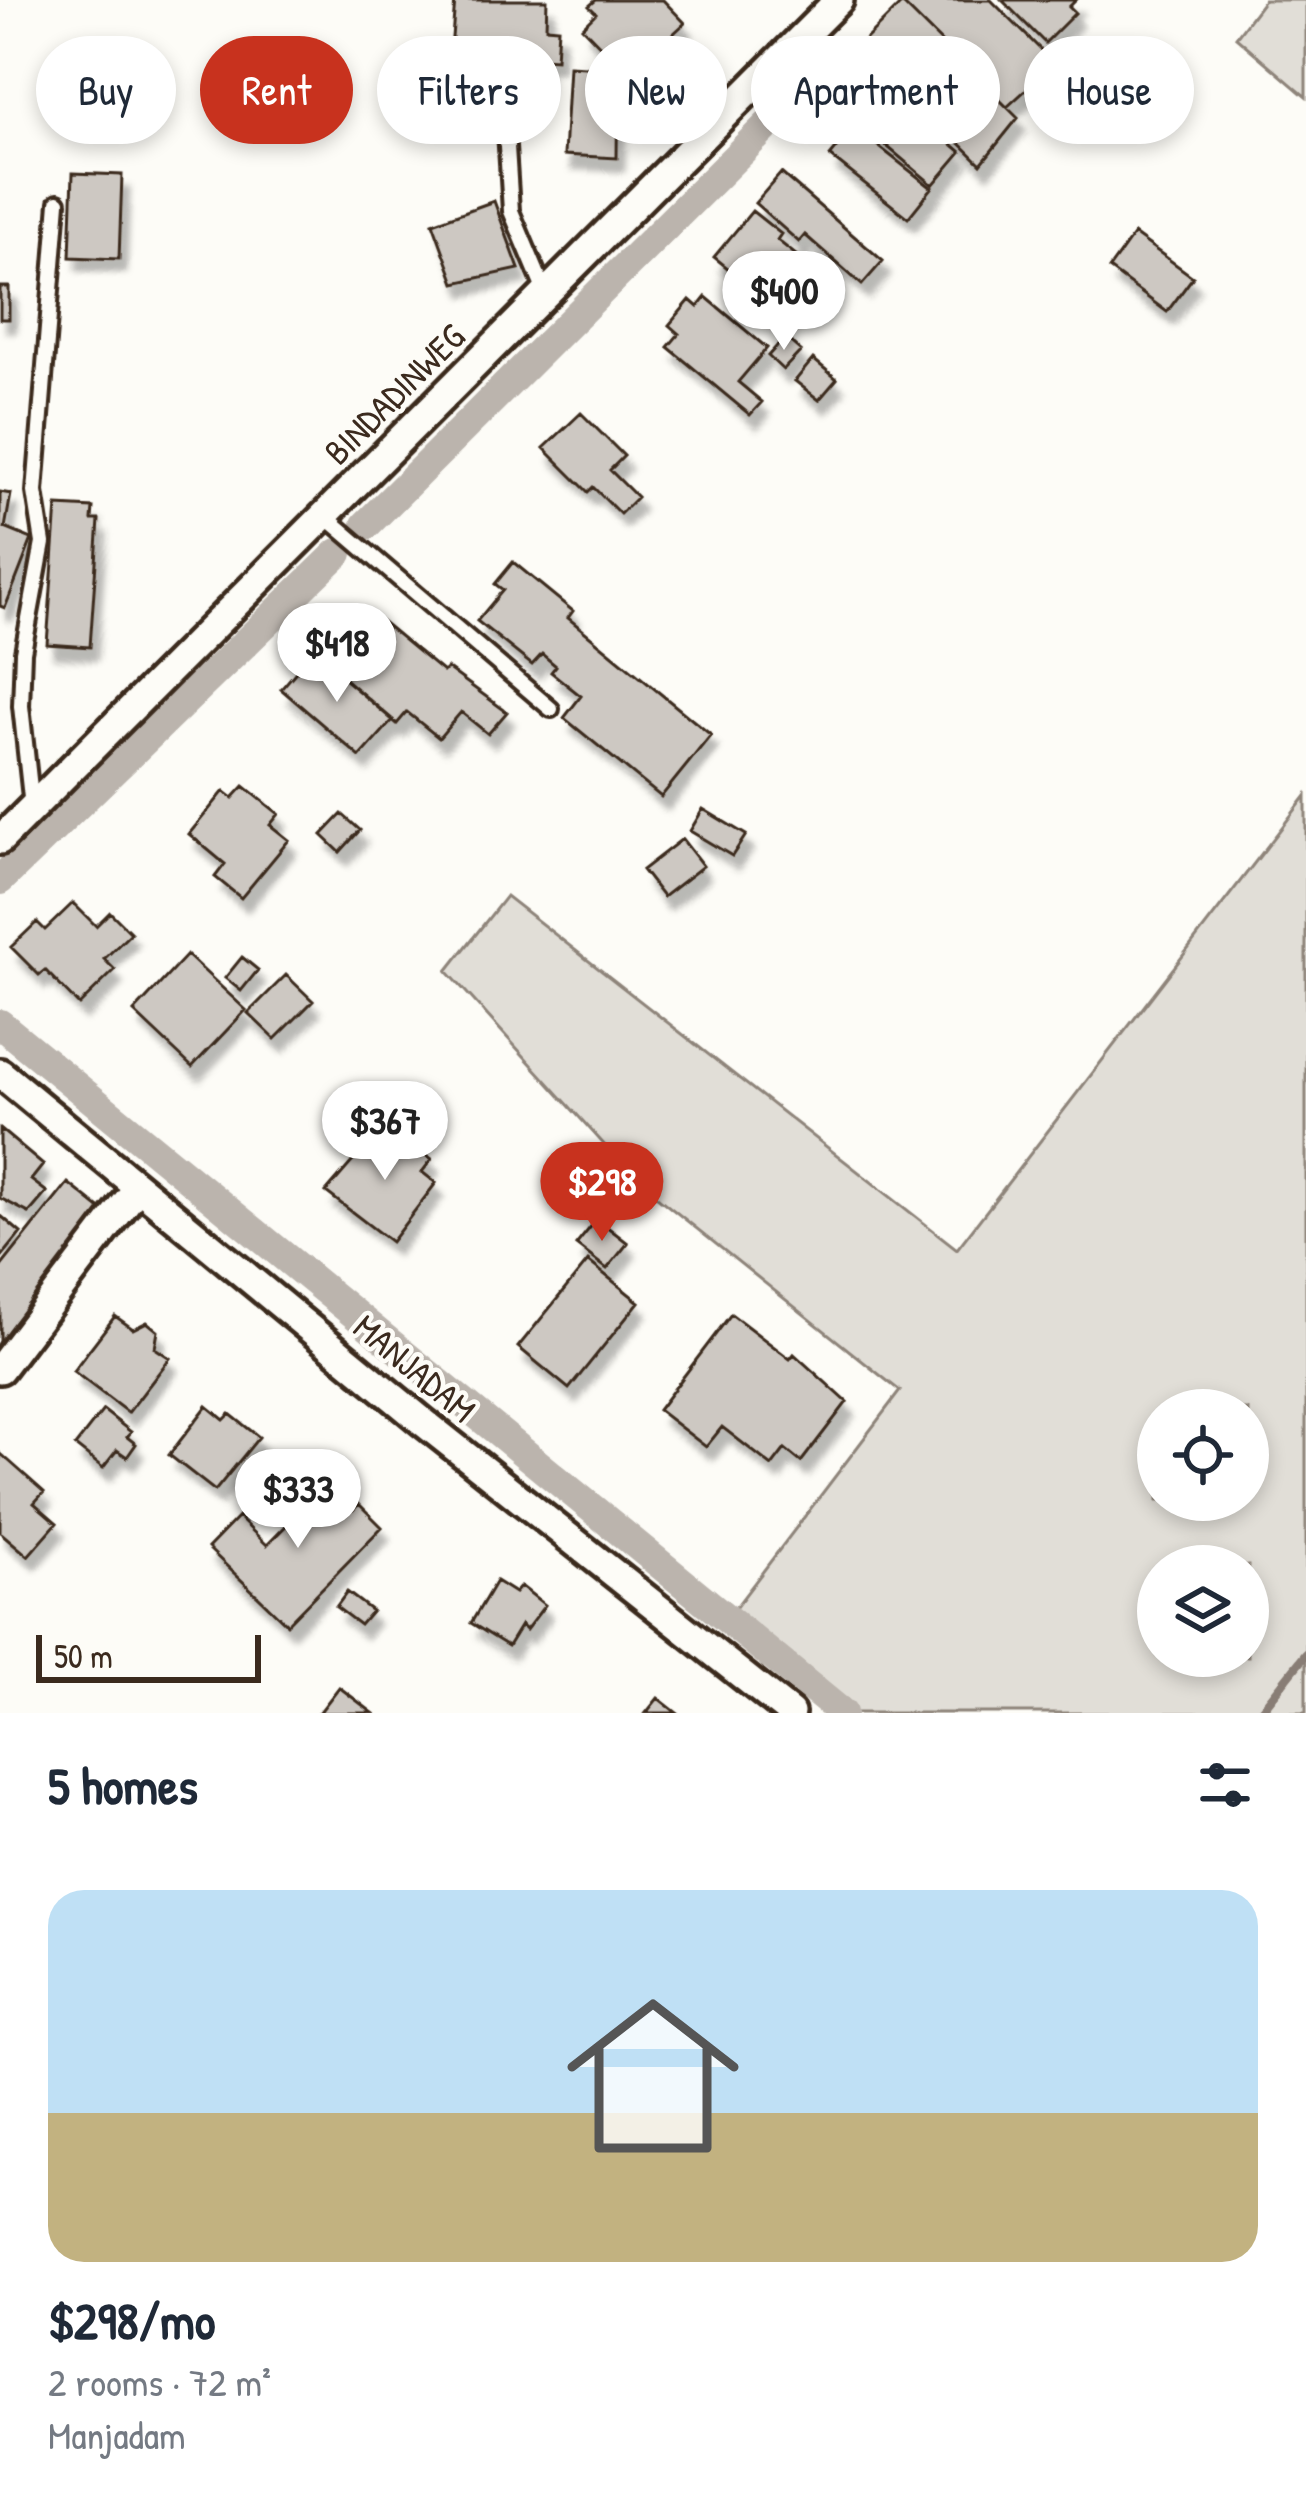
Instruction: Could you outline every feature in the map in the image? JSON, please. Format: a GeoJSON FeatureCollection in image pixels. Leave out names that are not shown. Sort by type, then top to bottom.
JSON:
{"type":"FeatureCollection","features":[{"type":"Feature","properties":{"kind":"street","name":"BINDADINWEG"},"geometry":{"type":"LineString","coordinates":[[727,116],[839,0]]}},
{"type":"Feature","properties":{"kind":"street","name":"BINDADINWEG"},"geometry":{"type":"LineString","coordinates":[[0,840],[544,292],[698,144]]}},
{"type":"Feature","properties":{"kind":"street","name":"MANJADAM"},"geometry":{"type":"LineString","coordinates":[[0,1073],[422,1421],[790,1713]]}},
{"type":"Feature","properties":{"kind":"street"},"geometry":{"type":"LineString","coordinates":[[0,1369],[139,1187]]}},
{"type":"Feature","properties":{"kind":"lane"},"geometry":{"type":"LineString","coordinates":[[507,144],[511,212],[544,292]]}},
{"type":"Feature","properties":{"kind":"lane"},"geometry":{"type":"LineString","coordinates":[[32,812],[21,706],[22,652],[43,543],[35,493],[58,202]]}},
{"type":"Feature","properties":{"kind":"lane"},"geometry":{"type":"LineString","coordinates":[[324,515],[551,710]]}},
{"type":"Feature","properties":{"kind":"shaded area"},"geometry":{"type":"Polygon","coordinates":[[[1264,0],[1306,0],[1306,97],[1236,37],[1264,0]]]}},
{"type":"Feature","properties":{"kind":"shaded area"},"geometry":{"type":"Polygon","coordinates":[[[1306,796],[1306,1713],[842,1713],[726,1620],[900,1391],[637,1181],[447,971],[506,896],[957,1249],[1306,796]]]}},
{"type":"Feature","properties":{"kind":"building"},"geometry":{"type":"Polygon","coordinates":[[[455,0],[547,0],[546,27],[558,28],[557,36],[452,36],[455,0]]]}},
{"type":"Feature","properties":{"kind":"building"},"geometry":{"type":"Polygon","coordinates":[[[596,0],[663,0],[685,23],[673,36],[591,36],[582,27],[596,13],[589,6],[596,0]]]}},
{"type":"Feature","properties":{"kind":"building"},"geometry":{"type":"Polygon","coordinates":[[[899,0],[991,0],[1027,36],[1024,92],[1007,107],[1000,100],[1000,36],[935,36],[899,0]]]}},
{"type":"Feature","properties":{"kind":"building"},"geometry":{"type":"Polygon","coordinates":[[[1002,0],[1076,0],[1069,7],[1075,13],[1052,36],[1038,36],[1002,0]]]}},
{"type":"Feature","properties":{"kind":"building"},"geometry":{"type":"Polygon","coordinates":[[[902,3],[935,36],[869,36],[902,3]]]}},
{"type":"Feature","properties":{"kind":"building"},"geometry":{"type":"Polygon","coordinates":[[[569,66],[585,67],[585,144],[617,144],[617,158],[564,155],[569,66]]]}},
{"type":"Feature","properties":{"kind":"building"},"geometry":{"type":"Polygon","coordinates":[[[1000,100],[1018,118],[1000,140],[1000,100]]]}},
{"type":"Feature","properties":{"kind":"building"},"geometry":{"type":"Polygon","coordinates":[[[840,144],[876,144],[932,188],[908,218],[830,156],[840,144]]]}},
{"type":"Feature","properties":{"kind":"building"},"geometry":{"type":"Polygon","coordinates":[[[884,144],[952,144],[961,152],[933,185],[884,144]]]}},
{"type":"Feature","properties":{"kind":"building"},"geometry":{"type":"Polygon","coordinates":[[[961,144],[997,144],[981,164],[961,144]]]}},
{"type":"Feature","properties":{"kind":"building"},"geometry":{"type":"Polygon","coordinates":[[[73,173],[122,175],[119,259],[70,257],[73,173]]]}},
{"type":"Feature","properties":{"kind":"building"},"geometry":{"type":"Polygon","coordinates":[[[781,173],[883,261],[862,285],[805,235],[799,242],[755,203],[781,173]]]}},
{"type":"Feature","properties":{"kind":"building"},"geometry":{"type":"Polygon","coordinates":[[[494,201],[519,269],[455,283],[433,223],[494,201]]]}},
{"type":"Feature","properties":{"kind":"building"},"geometry":{"type":"Polygon","coordinates":[[[752,211],[781,234],[777,240],[831,283],[805,315],[757,277],[750,286],[714,257],[752,211]]]}},
{"type":"Feature","properties":{"kind":"building"},"geometry":{"type":"Polygon","coordinates":[[[1134,234],[1193,277],[1167,312],[1109,269],[1134,234]]]}},
{"type":"Feature","properties":{"kind":"building"},"geometry":{"type":"Polygon","coordinates":[[[0,287],[9,287],[9,319],[0,319],[0,287]]]}},
{"type":"Feature","properties":{"kind":"building"},"geometry":{"type":"Polygon","coordinates":[[[706,297],[767,348],[738,382],[762,402],[750,415],[668,347],[679,334],[669,325],[690,300],[698,307],[706,297]]]}},
{"type":"Feature","properties":{"kind":"building"},"geometry":{"type":"Polygon","coordinates":[[[785,337],[801,351],[783,370],[768,356],[785,337]]]}},
{"type":"Feature","properties":{"kind":"building"},"geometry":{"type":"Polygon","coordinates":[[[813,359],[837,379],[819,400],[795,381],[813,359]]]}},
{"type":"Feature","properties":{"kind":"building"},"geometry":{"type":"Polygon","coordinates":[[[581,413],[624,456],[610,470],[637,497],[620,514],[593,487],[588,492],[544,448],[581,413]]]}},
{"type":"Feature","properties":{"kind":"building"},"geometry":{"type":"Polygon","coordinates":[[[0,492],[11,494],[5,528],[32,539],[5,608],[0,606],[0,492]]]}},
{"type":"Feature","properties":{"kind":"building"},"geometry":{"type":"Polygon","coordinates":[[[57,506],[93,508],[92,520],[99,520],[90,647],[47,644],[57,506]]]}},
{"type":"Feature","properties":{"kind":"building"},"geometry":{"type":"Polygon","coordinates":[[[513,562],[573,611],[568,618],[711,735],[661,797],[564,718],[581,696],[551,672],[556,666],[542,654],[532,665],[477,621],[503,590],[495,584],[513,562]]]}},
{"type":"Feature","properties":{"kind":"building"},"geometry":{"type":"Polygon","coordinates":[[[374,615],[443,672],[447,668],[507,712],[488,734],[461,712],[439,738],[407,712],[397,724],[330,667],[342,653],[335,648],[356,624],[362,629],[374,615]]]}},
{"type":"Feature","properties":{"kind":"building"},"geometry":{"type":"Polygon","coordinates":[[[313,652],[393,720],[360,757],[281,689],[313,652]]]}},
{"type":"Feature","properties":{"kind":"building"},"geometry":{"type":"Polygon","coordinates":[[[244,786],[279,814],[270,825],[289,840],[241,898],[215,877],[225,864],[189,834],[224,791],[233,798],[244,786]]]}},
{"type":"Feature","properties":{"kind":"building"},"geometry":{"type":"Polygon","coordinates":[[[703,809],[746,835],[732,856],[690,831],[703,809]]]}},
{"type":"Feature","properties":{"kind":"building"},"geometry":{"type":"Polygon","coordinates":[[[342,814],[360,830],[340,852],[322,835],[342,814]]]}},
{"type":"Feature","properties":{"kind":"building"},"geometry":{"type":"Polygon","coordinates":[[[682,839],[703,866],[663,897],[642,870],[682,839]]]}},
{"type":"Feature","properties":{"kind":"building"},"geometry":{"type":"Polygon","coordinates":[[[73,903],[96,926],[110,912],[131,933],[104,959],[115,970],[79,1005],[45,970],[39,975],[11,947],[37,922],[45,930],[73,903]]]}},
{"type":"Feature","properties":{"kind":"building"},"geometry":{"type":"Polygon","coordinates":[[[187,955],[246,1010],[192,1067],[134,1012],[187,955]]]}},
{"type":"Feature","properties":{"kind":"building"},"geometry":{"type":"Polygon","coordinates":[[[242,957],[258,970],[241,991],[225,978],[242,957]]]}},
{"type":"Feature","properties":{"kind":"building"},"geometry":{"type":"Polygon","coordinates":[[[286,975],[313,1001],[275,1039],[248,1013],[286,975]]]}},
{"type":"Feature","properties":{"kind":"building"},"geometry":{"type":"Polygon","coordinates":[[[385,1124],[432,1159],[422,1172],[436,1183],[391,1242],[326,1192],[385,1124]]]}},
{"type":"Feature","properties":{"kind":"building"},"geometry":{"type":"Polygon","coordinates":[[[0,1129],[43,1165],[31,1180],[47,1192],[29,1213],[0,1198],[0,1129]]]}},
{"type":"Feature","properties":{"kind":"building"},"geometry":{"type":"Polygon","coordinates":[[[68,1183],[108,1215],[0,1348],[0,1268],[68,1183]]]}},
{"type":"Feature","properties":{"kind":"building"},"geometry":{"type":"Polygon","coordinates":[[[0,1215],[21,1233],[0,1259],[0,1215]]]}},
{"type":"Feature","properties":{"kind":"building"},"geometry":{"type":"Polygon","coordinates":[[[597,1219],[628,1243],[607,1269],[576,1245],[597,1219]]]}},
{"type":"Feature","properties":{"kind":"building"},"geometry":{"type":"Polygon","coordinates":[[[588,1261],[639,1302],[569,1389],[518,1347],[588,1261]]]}},
{"type":"Feature","properties":{"kind":"building"},"geometry":{"type":"Polygon","coordinates":[[[731,1314],[790,1359],[794,1354],[847,1402],[801,1462],[785,1449],[772,1466],[722,1427],[706,1447],[658,1410],[731,1314]]]}},
{"type":"Feature","properties":{"kind":"building"},"geometry":{"type":"Polygon","coordinates":[[[115,1316],[133,1329],[147,1322],[158,1331],[155,1348],[170,1358],[128,1413],[73,1371],[115,1316]]]}},
{"type":"Feature","properties":{"kind":"building"},"geometry":{"type":"Polygon","coordinates":[[[207,1406],[224,1420],[230,1414],[259,1437],[215,1491],[169,1455],[207,1406]]]}},
{"type":"Feature","properties":{"kind":"building"},"geometry":{"type":"Polygon","coordinates":[[[103,1410],[131,1432],[127,1437],[136,1444],[127,1457],[117,1450],[103,1468],[75,1446],[103,1410]]]}},
{"type":"Feature","properties":{"kind":"building"},"geometry":{"type":"Polygon","coordinates":[[[0,1453],[44,1492],[34,1503],[57,1523],[28,1556],[0,1532],[0,1453]]]}},
{"type":"Feature","properties":{"kind":"building"},"geometry":{"type":"Polygon","coordinates":[[[333,1478],[347,1492],[341,1498],[353,1510],[359,1504],[382,1527],[287,1624],[208,1548],[238,1517],[267,1545],[333,1478]]]}},
{"type":"Feature","properties":{"kind":"building"},"geometry":{"type":"Polygon","coordinates":[[[496,1581],[515,1593],[521,1586],[545,1605],[526,1630],[521,1625],[508,1646],[471,1623],[496,1581]]]}},
{"type":"Feature","properties":{"kind":"building"},"geometry":{"type":"Polygon","coordinates":[[[347,1592],[372,1611],[360,1625],[336,1607],[347,1592]]]}},
{"type":"Feature","properties":{"kind":"building"},"geometry":{"type":"Polygon","coordinates":[[[339,1687],[373,1713],[319,1713],[339,1687]]]}},
{"type":"Feature","properties":{"kind":"building"},"geometry":{"type":"Polygon","coordinates":[[[658,1698],[677,1713],[646,1713],[658,1698]]]}},
{"type":"Feature","properties":{"kind":"waterway"},"geometry":{"type":"LineString","coordinates":[[366,525],[751,142]]}},
{"type":"Feature","properties":{"kind":"waterway"},"geometry":{"type":"LineString","coordinates":[[0,880],[338,553]]}},
{"type":"Feature","properties":{"kind":"waterway"},"geometry":{"type":"LineString","coordinates":[[0,1024],[842,1713]]}},
{"type":"Feature","properties":{"kind":"waterway"},"geometry":{"type":"LineString","coordinates":[[1259,1713],[1306,1654]]}}]}
